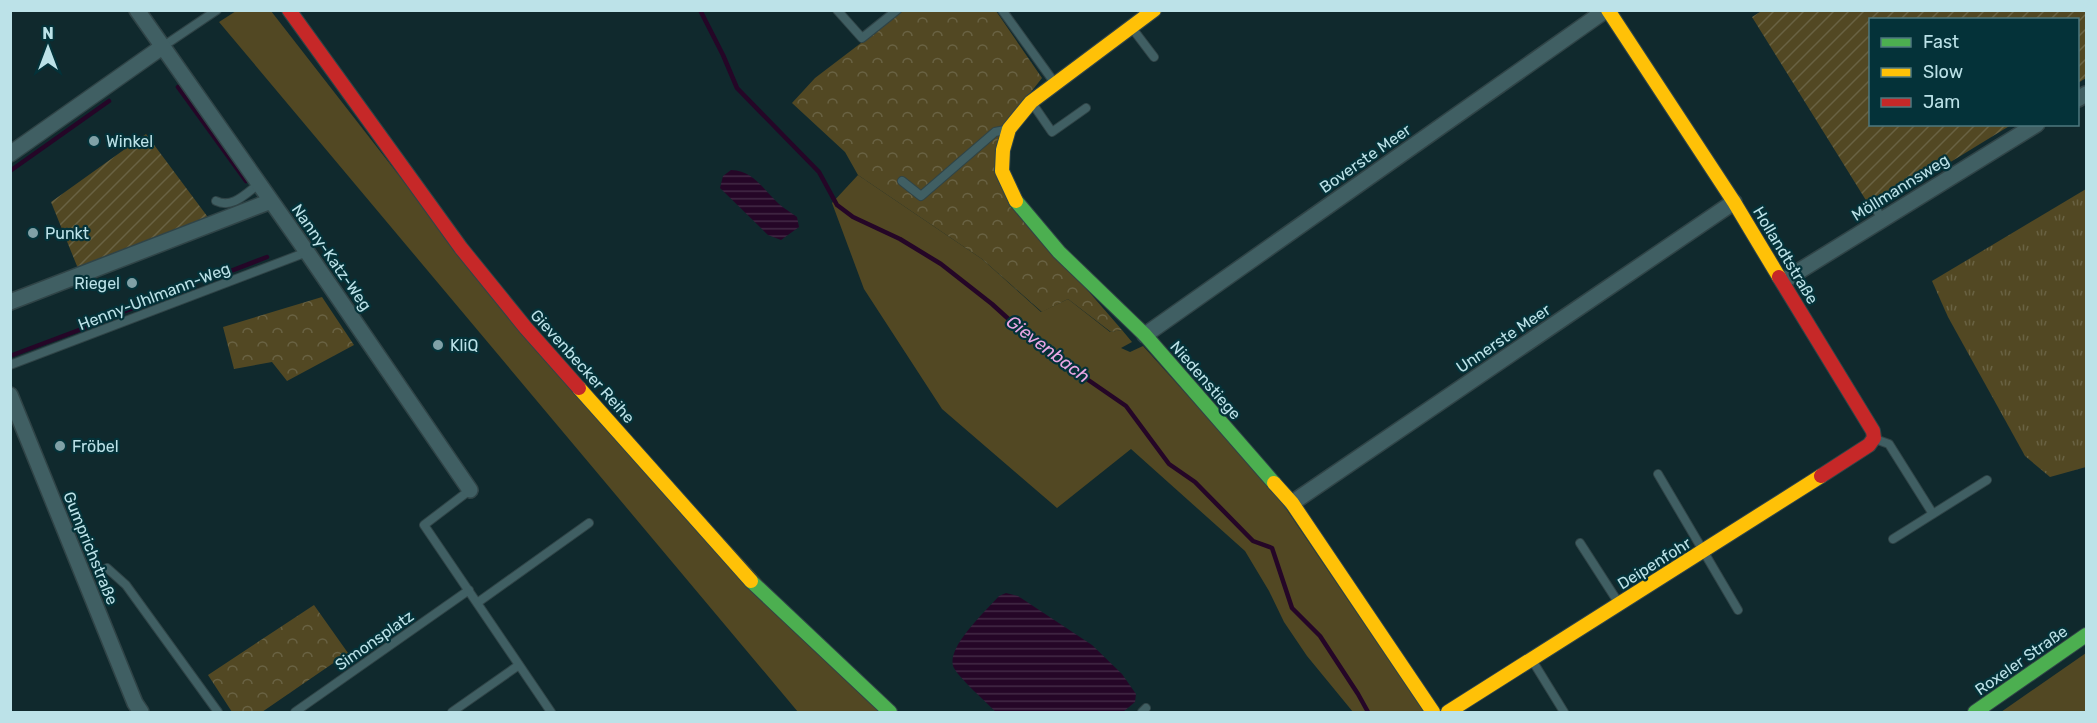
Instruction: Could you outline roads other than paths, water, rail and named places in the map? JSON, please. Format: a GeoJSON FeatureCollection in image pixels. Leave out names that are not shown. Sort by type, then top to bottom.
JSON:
{"type":"FeatureCollection","features":[{"type":"Feature","properties":{"kind":"street","name":"Nanny-Katz-Weg"},"geometry":{"type":"LineString","coordinates":[[137,10],[470,489]]}},
{"type":"Feature","properties":{"kind":"street","name":"Gievenbecker Reihe"},"geometry":{"type":"LineString","coordinates":[[289,10],[461,248],[525,327],[759,590],[890,712]]}},
{"type":"Feature","properties":{"kind":"street","name":"Hollandtstraße"},"geometry":{"type":"LineString","coordinates":[[1607,10],[1734,202],[1873,431],[1874,438]]}},
{"type":"Feature","properties":{"kind":"street","name":"Boverste Meer"},"geometry":{"type":"LineString","coordinates":[[1145,335],[1607,10]]}},
{"type":"Feature","properties":{"kind":"street","name":"Niedenstiege"},"geometry":{"type":"LineString","coordinates":[[1153,11],[1031,102],[1009,129],[1003,150],[1002,171],[1013,197],[1059,252],[1145,335],[1292,503],[1433,712]]}},
{"type":"Feature","properties":{"kind":"street"},"geometry":{"type":"LineString","coordinates":[[10,154],[162,47]]}},
{"type":"Feature","properties":{"kind":"street","name":"Möllmannsweg"},"geometry":{"type":"LineString","coordinates":[[1783,281],[2034,126]]}},
{"type":"Feature","properties":{"kind":"street"},"geometry":{"type":"LineString","coordinates":[[10,302],[271,201]]}},
{"type":"Feature","properties":{"kind":"street","name":"Unnerste Meer"},"geometry":{"type":"LineString","coordinates":[[1292,503],[1734,202]]}},
{"type":"Feature","properties":{"kind":"street","name":"Gumprichstraße"},"geometry":{"type":"LineString","coordinates":[[10,395],[133,709]]}},
{"type":"Feature","properties":{"kind":"street","name":"Deipenfohr"},"geometry":{"type":"LineString","coordinates":[[1448,712],[1705,551],[1869,445],[1874,438]]}},
{"type":"Feature","properties":{"kind":"street","name":"Roxeler Straße"},"geometry":{"type":"LineString","coordinates":[[1975,712],[2086,635]]}},
{"type":"Feature","properties":{"kind":"lane"},"geometry":{"type":"LineString","coordinates":[[162,47],[217,10]]}},
{"type":"Feature","properties":{"kind":"lane"},"geometry":{"type":"LineString","coordinates":[[837,10],[861,38],[897,10]]}},
{"type":"Feature","properties":{"kind":"lane"},"geometry":{"type":"LineString","coordinates":[[1002,10],[1055,83]]}},
{"type":"Feature","properties":{"kind":"lane"},"geometry":{"type":"LineString","coordinates":[[1131,27],[1154,57]]}},
{"type":"Feature","properties":{"kind":"lane"},"geometry":{"type":"LineString","coordinates":[[1031,102],[1052,132],[1086,108]]}},
{"type":"Feature","properties":{"kind":"lane"},"geometry":{"type":"LineString","coordinates":[[902,182],[921,196],[995,132],[1009,129]]}},
{"type":"Feature","properties":{"kind":"lane"},"geometry":{"type":"LineString","coordinates":[[216,201],[227,204],[233,202],[259,184]]}},
{"type":"Feature","properties":{"kind":"lane"},"geometry":{"type":"LineString","coordinates":[[1874,205],[1882,220]]}},
{"type":"Feature","properties":{"kind":"lane","name":"Henny-Uhlmann-Weg"},"geometry":{"type":"LineString","coordinates":[[10,365],[307,252]]}},
{"type":"Feature","properties":{"kind":"lane","name":"Hollandtstraße"},"geometry":{"type":"LineString","coordinates":[[1874,438],[1889,444],[1933,514]]}},
{"type":"Feature","properties":{"kind":"lane"},"geometry":{"type":"LineString","coordinates":[[1658,474],[1738,610]]}},
{"type":"Feature","properties":{"kind":"lane"},"geometry":{"type":"LineString","coordinates":[[1893,539],[1987,480]]}},
{"type":"Feature","properties":{"kind":"lane"},"geometry":{"type":"LineString","coordinates":[[470,489],[424,525],[551,712]]}},
{"type":"Feature","properties":{"kind":"lane"},"geometry":{"type":"LineString","coordinates":[[477,603],[589,523]]}},
{"type":"Feature","properties":{"kind":"lane"},"geometry":{"type":"LineString","coordinates":[[1580,543],[1619,604]]}},
{"type":"Feature","properties":{"kind":"lane"},"geometry":{"type":"LineString","coordinates":[[106,568],[126,585],[218,712]]}},
{"type":"Feature","properties":{"kind":"lane","name":"Simonsplatz"},"geometry":{"type":"LineString","coordinates":[[295,712],[469,590]]}},
{"type":"Feature","properties":{"kind":"lane"},"geometry":{"type":"LineString","coordinates":[[1531,658],[1564,712]]}},
{"type":"Feature","properties":{"kind":"lane"},"geometry":{"type":"LineString","coordinates":[[452,712],[519,665]]}},
{"type":"Feature","properties":{"kind":"waterway","name":"Gievenbach"},"geometry":{"type":"LineString","coordinates":[[700,10],[737,88],[819,172],[837,205],[853,217],[900,239],[941,264],[992,304],[1036,344],[1126,406],[1169,464],[1195,482],[1253,541],[1272,548],[1292,608],[1320,636],[1368,712]]}},
{"type":"Feature","properties":{"kind":"waterway"},"geometry":{"type":"LineString","coordinates":[[178,87],[246,181]]}},
{"type":"Feature","properties":{"kind":"waterway"},"geometry":{"type":"LineString","coordinates":[[10,171],[109,101]]}},
{"type":"Feature","properties":{"kind":"waterway"},"geometry":{"type":"LineString","coordinates":[[210,279],[267,257]]}},
{"type":"Feature","properties":{"kind":"waterway"},"geometry":{"type":"LineString","coordinates":[[115,315],[194,285]]}},
{"type":"Feature","properties":{"kind":"waterway"},"geometry":{"type":"LineString","coordinates":[[10,356],[87,327]]}},
{"type":"Feature","properties":{"kind":"place","name":"Winkel"},"geometry":{"type":"Point","coordinates":[94,141]}},
{"type":"Feature","properties":{"kind":"place","name":"Punkt"},"geometry":{"type":"Point","coordinates":[33,233]}},
{"type":"Feature","properties":{"kind":"place","name":"Riegel"},"geometry":{"type":"Point","coordinates":[132,283]}},
{"type":"Feature","properties":{"kind":"place","name":"KliQ"},"geometry":{"type":"Point","coordinates":[438,345]}},
{"type":"Feature","properties":{"kind":"place","name":"Fröbel"},"geometry":{"type":"Point","coordinates":[60,446]}}]}
